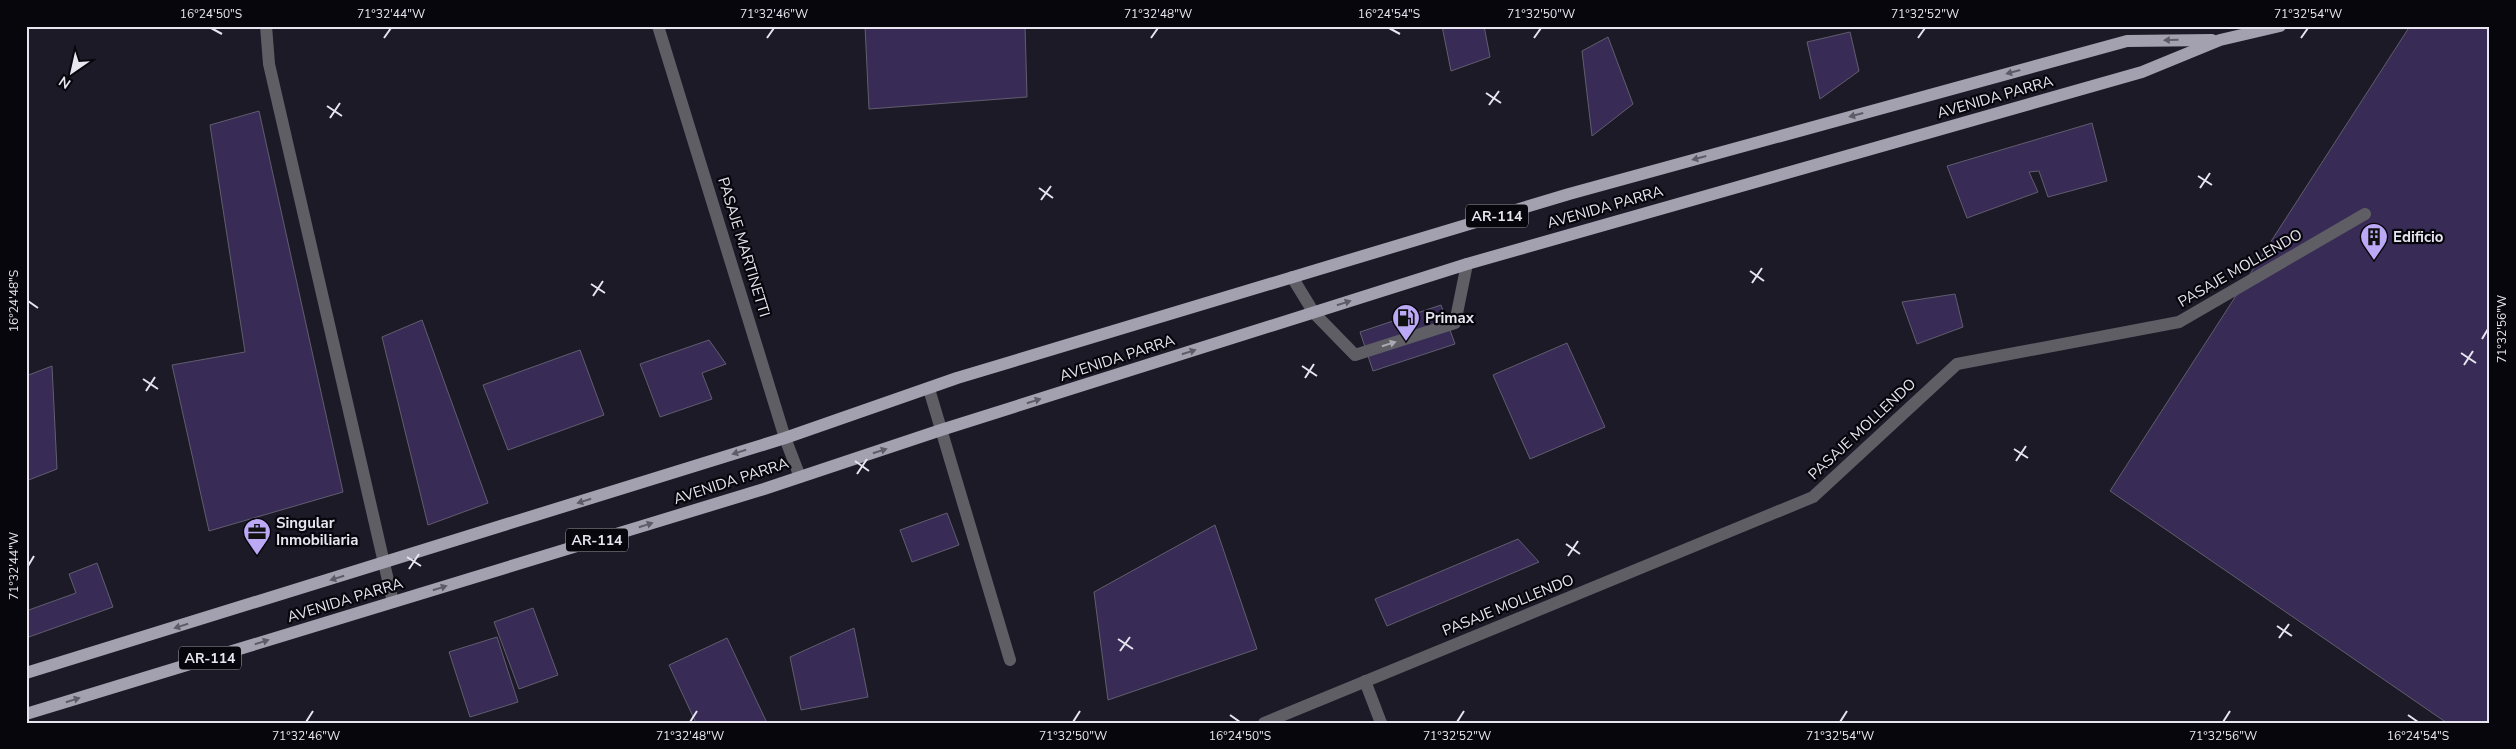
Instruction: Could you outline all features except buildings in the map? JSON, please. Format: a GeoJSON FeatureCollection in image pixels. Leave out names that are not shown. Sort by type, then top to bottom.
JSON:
{"type":"FeatureCollection","features":[{"type":"Feature","properties":{"kind":"main road","name":"AVENIDA PARRA"},"geometry":{"type":"LineString","coordinates":[[26,714],[800,477],[941,430],[1467,264],[2142,72],[2226,38],[2280,26]]}},
{"type":"Feature","properties":{"kind":"main road","name":"AVENIDA PARRA"},"geometry":{"type":"LineString","coordinates":[[26,673],[785,438],[957,378],[1570,194],[2127,41],[2226,38]]}},
{"type":"Feature","properties":{"kind":"street"},"geometry":{"type":"LineString","coordinates":[[266,26],[269,64],[393,602]]}},
{"type":"Feature","properties":{"kind":"street","name":"PASAJE MARTINETTI"},"geometry":{"type":"LineString","coordinates":[[658,26],[785,438],[800,477]]}},
{"type":"Feature","properties":{"kind":"street","name":"PASAJE MOLLENDO"},"geometry":{"type":"LineString","coordinates":[[1264,723],[1813,497],[1957,364],[2179,322],[2365,214]]}},
{"type":"Feature","properties":{"kind":"street"},"geometry":{"type":"LineString","coordinates":[[1292,278],[1314,313],[1355,355],[1455,323],[1467,264]]}},
{"type":"Feature","properties":{"kind":"street"},"geometry":{"type":"LineString","coordinates":[[929,389],[1010,660]]}},
{"type":"Feature","properties":{"kind":"street"},"geometry":{"type":"LineString","coordinates":[[1365,681],[1381,723]]}},
{"type":"Feature","properties":{"kind":"place","name":"Edificio"},"geometry":{"type":"Point","coordinates":[2374,261]}},
{"type":"Feature","properties":{"kind":"place","name":"Primax"},"geometry":{"type":"Point","coordinates":[1406,342]}},
{"type":"Feature","properties":{"kind":"place","name":"Singular Inmobiliaria"},"geometry":{"type":"Point","coordinates":[257,556]}}]}
